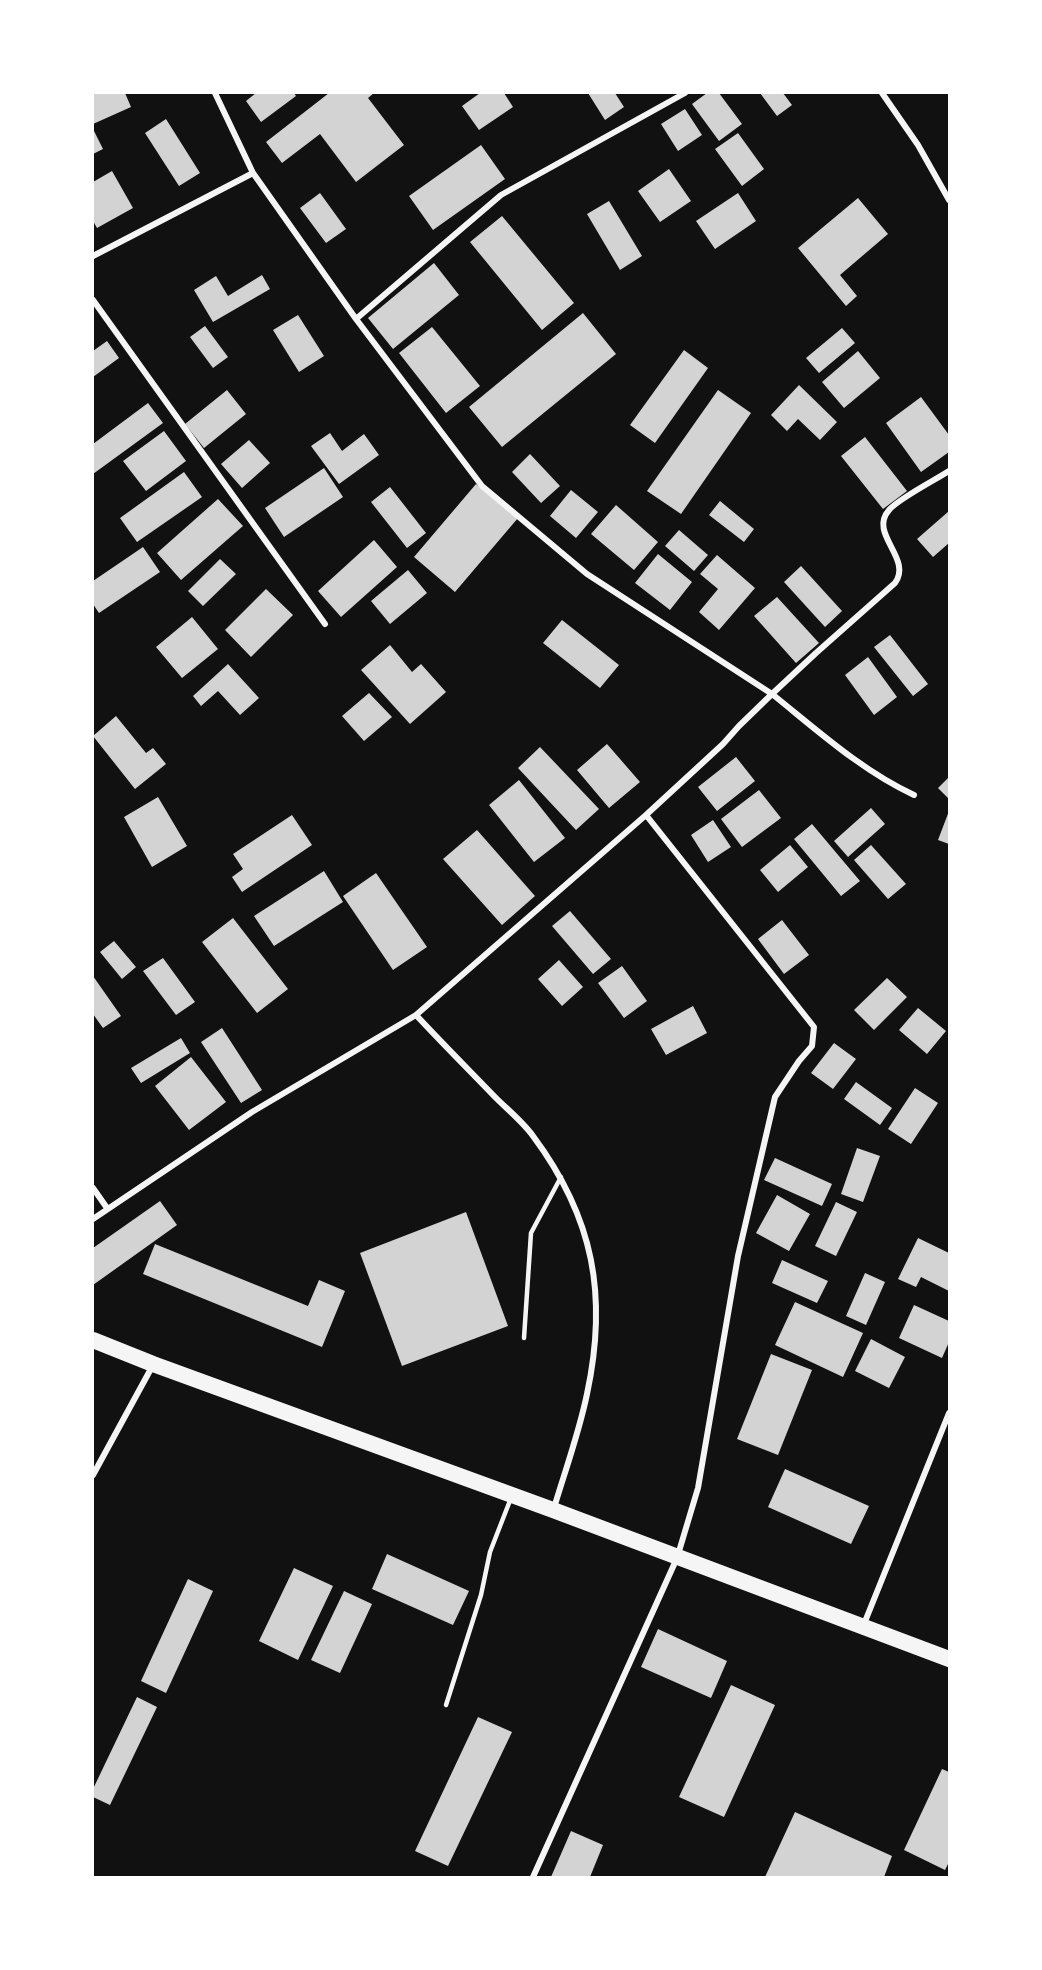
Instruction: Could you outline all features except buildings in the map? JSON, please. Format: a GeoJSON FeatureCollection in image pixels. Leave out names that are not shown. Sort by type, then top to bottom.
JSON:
{"type":"FeatureCollection","features":[{"type":"Feature","properties":{"kind":"highway"},"geometry":{"type":"LineString","coordinates":[[93,1340],[949,1659]]}},
{"type":"Feature","properties":{"kind":"street"},"geometry":{"type":"LineString","coordinates":[[356,319],[501,195],[685,93]]}},
{"type":"Feature","properties":{"kind":"street"},"geometry":{"type":"LineString","coordinates":[[882,93],[918,145],[949,200]]}},
{"type":"Feature","properties":{"kind":"street"},"geometry":{"type":"LineString","coordinates":[[217,94],[253,173],[356,319],[482,486],[587,574],[772,694],[891,785],[914,795]]}},
{"type":"Feature","properties":{"kind":"street"},"geometry":{"type":"LineString","coordinates":[[93,256],[253,173]]}},
{"type":"Feature","properties":{"kind":"street"},"geometry":{"type":"LineString","coordinates":[[93,300],[325,624]]}},
{"type":"Feature","properties":{"kind":"street"},"geometry":{"type":"LineString","coordinates":[[93,1219],[252,1112],[416,1015],[646,815],[816,653],[895,583],[899,578],[899,563],[884,533],[883,520],[890,508],[949,471]]}},
{"type":"Feature","properties":{"kind":"street"},"geometry":{"type":"LineString","coordinates":[[532,1877],[677,1558],[698,1488],[738,1256],[775,1097],[812,1046],[814,1027],[646,815]]}},
{"type":"Feature","properties":{"kind":"street"},"geometry":{"type":"LineString","coordinates":[[416,1015],[532,1134],[561,1177],[586,1237],[594,1271],[597,1313],[587,1395],[553,1510]]}},
{"type":"Feature","properties":{"kind":"street"},"geometry":{"type":"LineString","coordinates":[[93,1188],[107,1208]]}},
{"type":"Feature","properties":{"kind":"street"},"geometry":{"type":"LineString","coordinates":[[93,1475],[153,1364]]}},
{"type":"Feature","properties":{"kind":"street"},"geometry":{"type":"LineString","coordinates":[[862,1627],[949,1413]]}},
{"type":"Feature","properties":{"kind":"lane"},"geometry":{"type":"LineString","coordinates":[[524,1338],[531,1233],[561,1177]]}},
{"type":"Feature","properties":{"kind":"lane"},"geometry":{"type":"LineString","coordinates":[[446,1705],[482,1595],[490,1552],[512,1496]]}}]}
